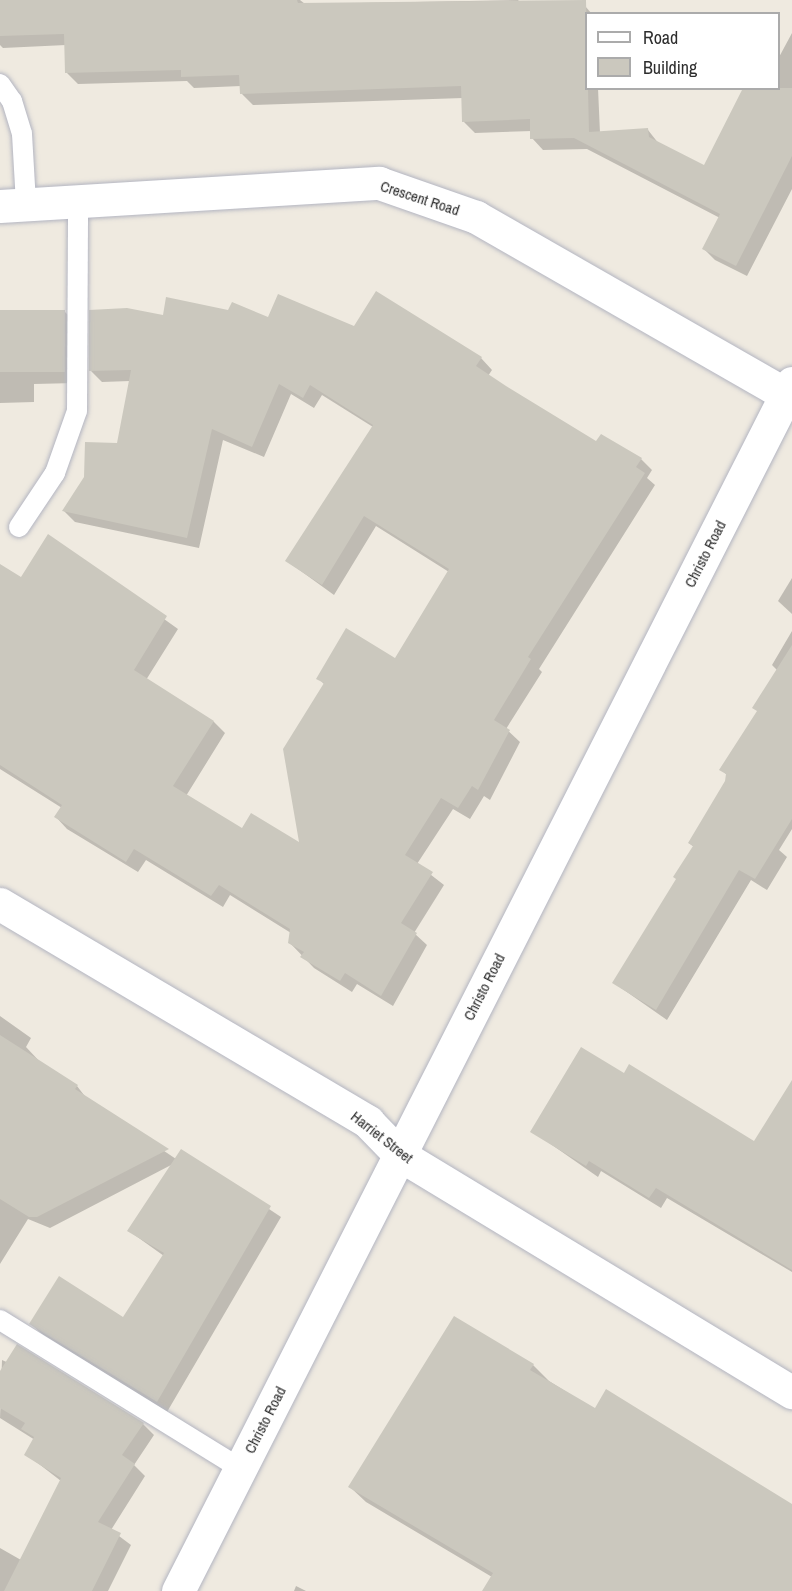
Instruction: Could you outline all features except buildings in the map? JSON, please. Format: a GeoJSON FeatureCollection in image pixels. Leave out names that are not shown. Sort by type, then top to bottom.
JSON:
{"type":"FeatureCollection","features":[{"type":"Feature","properties":{"kind":"street","name":"Crescent Road"},"geometry":{"type":"LineString","coordinates":[[13,205],[379,183],[476,216],[790,391]]}},
{"type":"Feature","properties":{"kind":"street","name":"Christo Road"},"geometry":{"type":"LineString","coordinates":[[178,1591],[790,391]]}},
{"type":"Feature","properties":{"kind":"street","name":"Harriet Street"},"geometry":{"type":"LineString","coordinates":[[0,904],[368,1122],[400,1155],[792,1392]]}},
{"type":"Feature","properties":{"kind":"lane"},"geometry":{"type":"LineString","coordinates":[[0,84],[12,101],[22,134],[13,205]]}},
{"type":"Feature","properties":{"kind":"lane"},"geometry":{"type":"LineString","coordinates":[[19,527],[55,473],[77,411],[78,201]]}},
{"type":"Feature","properties":{"kind":"lane"},"geometry":{"type":"LineString","coordinates":[[0,1320],[240,1468]]}}]}
